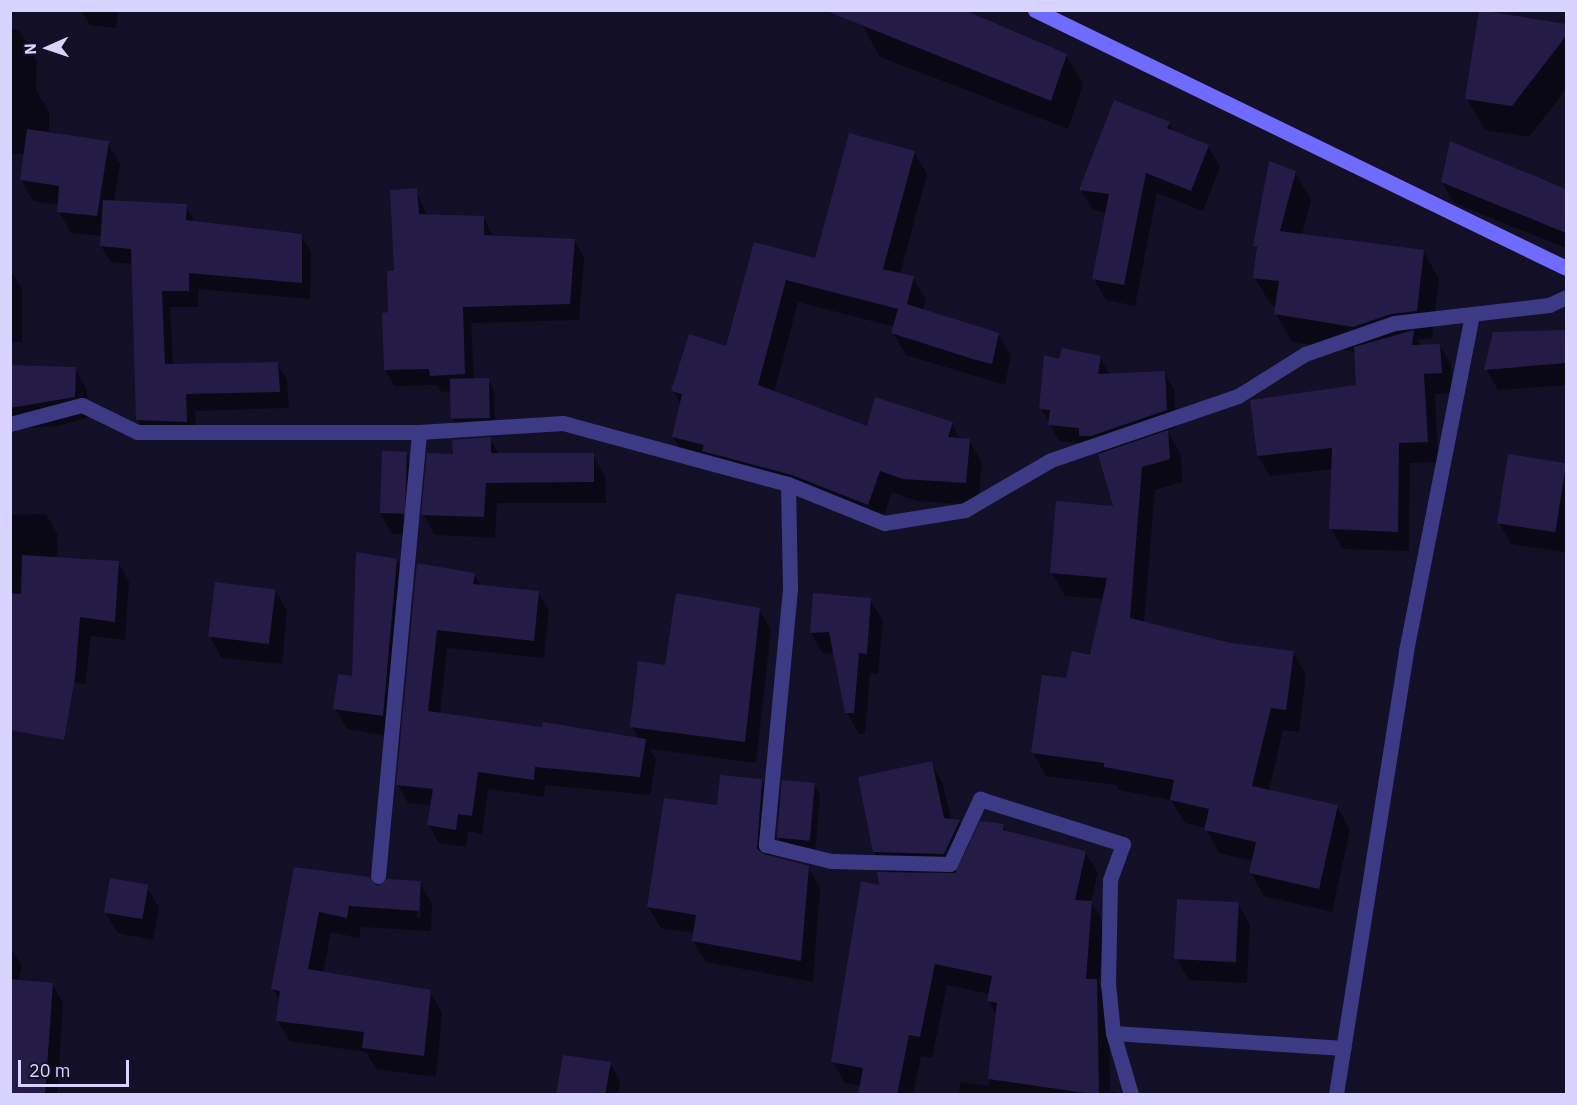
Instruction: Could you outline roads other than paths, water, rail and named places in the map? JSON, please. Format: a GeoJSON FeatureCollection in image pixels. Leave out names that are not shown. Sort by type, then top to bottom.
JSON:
{"type":"FeatureCollection","features":[{"type":"Feature","properties":{"kind":"street"},"geometry":{"type":"LineString","coordinates":[[1035,10],[1566,268]]}},
{"type":"Feature","properties":{"kind":"street"},"geometry":{"type":"LineString","coordinates":[[10,424],[82,405],[137,432],[419,432],[563,423],[788,484],[884,523],[964,510],[1051,460],[1238,396],[1305,354],[1394,322],[1549,305],[1566,297]]}},
{"type":"Feature","properties":{"kind":"street"},"geometry":{"type":"LineString","coordinates":[[1336,1095],[1406,651],[1472,315]]}},
{"type":"Feature","properties":{"kind":"street"},"geometry":{"type":"LineString","coordinates":[[378,876],[419,432]]}},
{"type":"Feature","properties":{"kind":"street"},"geometry":{"type":"LineString","coordinates":[[788,484],[790,589],[766,845],[831,861],[950,864],[980,799],[1123,844],[1110,880],[1108,983],[1113,1033],[1131,1095]]}},
{"type":"Feature","properties":{"kind":"street"},"geometry":{"type":"LineString","coordinates":[[1113,1033],[1344,1048]]}}]}
